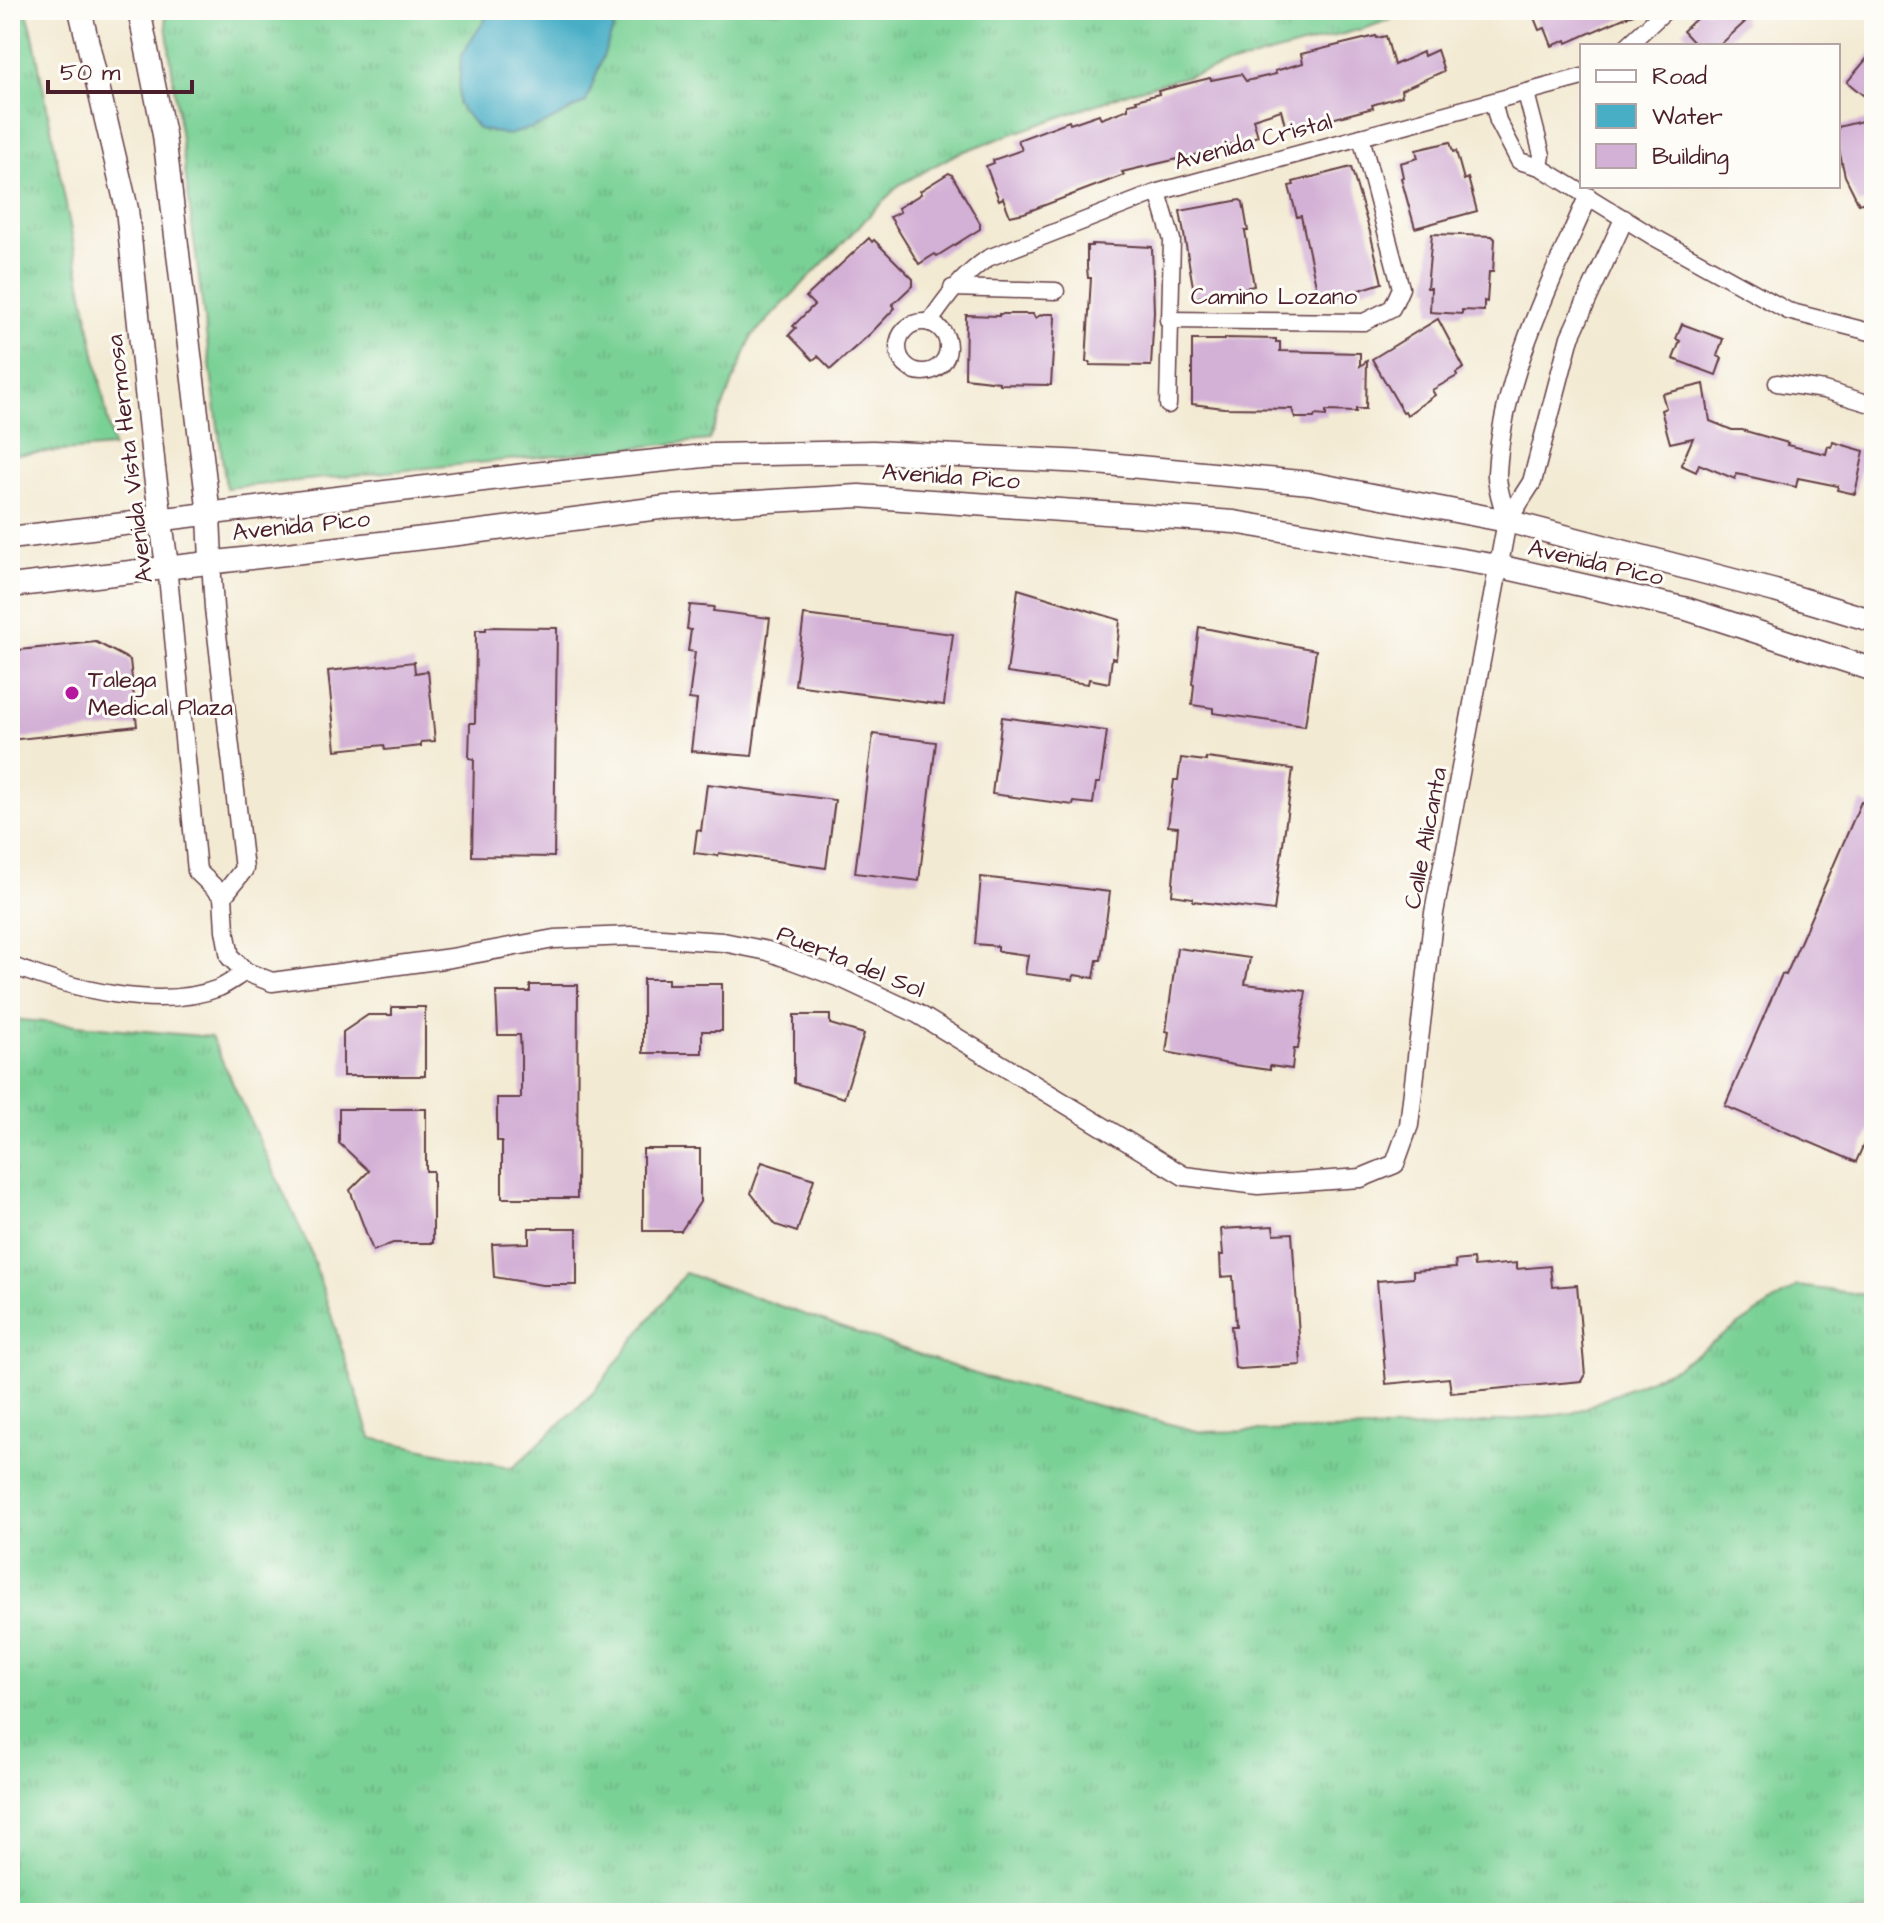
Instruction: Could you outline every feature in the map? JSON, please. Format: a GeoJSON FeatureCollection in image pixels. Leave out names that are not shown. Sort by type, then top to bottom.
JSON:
{"type":"FeatureCollection","features":[{"type":"Feature","properties":{"kind":"main road","name":"Avenida Vista Hermosa"},"geometry":{"type":"LineString","coordinates":[[80,10],[127,209],[167,566]]}},
{"type":"Feature","properties":{"kind":"main road"},"geometry":{"type":"LineString","coordinates":[[139,10],[164,135],[209,515],[211,561]]}},
{"type":"Feature","properties":{"kind":"main road","name":"Avenida Pico"},"geometry":{"type":"LineString","coordinates":[[10,538],[713,455],[873,452],[1086,462],[1310,483],[1507,521],[1775,591],[1874,621]]}},
{"type":"Feature","properties":{"kind":"main road","name":"Avenida Pico"},"geometry":{"type":"LineString","coordinates":[[10,586],[667,507],[859,496],[1234,522],[1498,566],[1687,609],[1874,670]]}},
{"type":"Feature","properties":{"kind":"street"},"geometry":{"type":"LineString","coordinates":[[1629,44],[1666,10]]}},
{"type":"Feature","properties":{"kind":"street","name":"Avenida Cristal"},"geometry":{"type":"LineString","coordinates":[[929,323],[952,288],[967,272],[988,258],[1158,192],[1580,78]]}},
{"type":"Feature","properties":{"kind":"street"},"geometry":{"type":"LineString","coordinates":[[1526,93],[1542,155],[1540,167]]}},
{"type":"Feature","properties":{"kind":"street"},"geometry":{"type":"LineString","coordinates":[[1493,102],[1498,121],[1519,161],[1540,167],[1624,219],[1788,311],[1874,333]]}},
{"type":"Feature","properties":{"kind":"street","name":"Camino Lozano"},"geometry":{"type":"LineString","coordinates":[[1168,320],[1364,322],[1392,308],[1401,288],[1361,137]]}},
{"type":"Feature","properties":{"kind":"street"},"geometry":{"type":"LineString","coordinates":[[1158,192],[1172,240],[1168,405]]}},
{"type":"Feature","properties":{"kind":"street","name":"Calle Alicanta"},"geometry":{"type":"LineString","coordinates":[[1507,521],[1496,476],[1507,404],[1537,314],[1588,197]]}},
{"type":"Feature","properties":{"kind":"street","name":"Calle Alicanta"},"geometry":{"type":"LineString","coordinates":[[1395,1164],[1409,1125],[1434,913],[1507,521],[1532,482],[1570,337],[1624,219]]}},
{"type":"Feature","properties":{"kind":"street"},"geometry":{"type":"LineString","coordinates":[[952,288],[1056,291]]}},
{"type":"Feature","properties":{"kind":"street"},"geometry":{"type":"LineString","coordinates":[[1777,383],[1824,390],[1874,405]]}},
{"type":"Feature","properties":{"kind":"street"},"geometry":{"type":"LineString","coordinates":[[10,965],[46,979],[128,997],[177,997],[218,988],[246,972],[230,957],[225,930],[223,896],[244,869],[211,561]]}},
{"type":"Feature","properties":{"kind":"street","name":"Avenida Vista Hermosa"},"geometry":{"type":"LineString","coordinates":[[167,566],[197,871],[223,896]]}},
{"type":"Feature","properties":{"kind":"street","name":"Puerta del Sol"},"geometry":{"type":"LineString","coordinates":[[246,972],[272,982],[321,977],[554,939],[631,936],[723,942],[768,951],[830,974],[918,1014],[1184,1176],[1258,1185],[1361,1178],[1395,1164]]}},
{"type":"Feature","properties":{"kind":"green space"},"geometry":{"type":"Polygon","coordinates":[[[10,10],[26,10],[32,30],[113,447],[10,455],[10,10]]]}},
{"type":"Feature","properties":{"kind":"green space"},"geometry":{"type":"Polygon","coordinates":[[[186,10],[1416,10],[1369,27],[1136,90],[956,154],[899,185],[752,336],[709,440],[226,488],[165,16],[186,10]]]}},
{"type":"Feature","properties":{"kind":"green space"},"geometry":{"type":"Polygon","coordinates":[[[10,1019],[211,1037],[309,1247],[371,1438],[513,1468],[593,1393],[685,1273],[981,1376],[1201,1432],[1442,1428],[1573,1413],[1675,1368],[1797,1286],[1874,1296],[1874,1913],[10,1913],[10,1019]]]}},
{"type":"Feature","properties":{"kind":"water"},"geometry":{"type":"Polygon","coordinates":[[[491,10],[627,10],[617,19],[586,102],[545,124],[508,135],[478,129],[458,104],[461,56],[491,10]]]}},
{"type":"Feature","properties":{"kind":"building"},"geometry":{"type":"Polygon","coordinates":[[[1531,10],[1640,11],[1567,43],[1566,40],[1552,46],[1545,28],[1539,30],[1531,10]]]}},
{"type":"Feature","properties":{"kind":"building"},"geometry":{"type":"Polygon","coordinates":[[[1690,10],[1752,10],[1742,19],[1745,22],[1721,44],[1695,44],[1683,31],[1697,18],[1690,10]]]}},
{"type":"Feature","properties":{"kind":"building"},"geometry":{"type":"Polygon","coordinates":[[[1386,36],[1394,65],[1423,52],[1424,56],[1437,50],[1444,71],[1401,90],[1402,96],[1372,105],[1373,108],[1301,127],[1286,129],[1281,110],[1253,119],[1258,136],[1122,172],[1124,175],[1024,213],[1010,216],[1003,198],[999,200],[986,166],[994,163],[993,160],[1022,150],[1018,140],[1069,121],[1070,124],[1099,114],[1101,119],[1128,109],[1128,104],[1136,100],[1159,94],[1158,91],[1210,78],[1241,74],[1246,81],[1276,74],[1275,71],[1303,63],[1301,54],[1386,36]]]}},
{"type":"Feature","properties":{"kind":"building"},"geometry":{"type":"Polygon","coordinates":[[[1874,50],[1874,104],[1847,82],[1874,50]]]}},
{"type":"Feature","properties":{"kind":"building"},"geometry":{"type":"Polygon","coordinates":[[[1874,118],[1874,199],[1859,204],[1845,176],[1840,154],[1840,126],[1874,118]]]}},
{"type":"Feature","properties":{"kind":"building"},"geometry":{"type":"Polygon","coordinates":[[[1450,142],[1453,152],[1456,151],[1464,180],[1468,178],[1477,211],[1415,228],[1400,163],[1418,158],[1416,150],[1450,142]]]}},
{"type":"Feature","properties":{"kind":"building"},"geometry":{"type":"Polygon","coordinates":[[[1351,167],[1382,283],[1324,301],[1323,298],[1319,299],[1301,216],[1297,217],[1289,186],[1294,185],[1293,182],[1351,167]]]}},
{"type":"Feature","properties":{"kind":"building"},"geometry":{"type":"Polygon","coordinates":[[[949,173],[980,223],[980,229],[919,264],[890,217],[900,212],[898,208],[921,194],[920,191],[949,173]]]}},
{"type":"Feature","properties":{"kind":"building"},"geometry":{"type":"Polygon","coordinates":[[[1240,200],[1243,202],[1248,231],[1245,231],[1254,286],[1195,298],[1180,211],[1240,200]]]}},
{"type":"Feature","properties":{"kind":"building"},"geometry":{"type":"Polygon","coordinates":[[[1432,234],[1492,236],[1495,239],[1493,272],[1489,272],[1484,311],[1462,310],[1462,314],[1430,312],[1431,288],[1427,288],[1432,234]]]}},
{"type":"Feature","properties":{"kind":"building"},"geometry":{"type":"Polygon","coordinates":[[[869,238],[913,279],[913,285],[892,305],[895,308],[871,333],[831,369],[818,356],[813,360],[789,335],[796,328],[793,326],[814,305],[806,297],[869,238]]]}},
{"type":"Feature","properties":{"kind":"building"},"geometry":{"type":"Polygon","coordinates":[[[1087,246],[1152,247],[1154,312],[1151,366],[1090,365],[1086,362],[1091,278],[1088,278],[1087,246]]]}},
{"type":"Feature","properties":{"kind":"building"},"geometry":{"type":"Polygon","coordinates":[[[1033,314],[1035,318],[1053,314],[1051,385],[999,384],[965,378],[966,315],[1033,314]]]}},
{"type":"Feature","properties":{"kind":"building"},"geometry":{"type":"Polygon","coordinates":[[[1438,319],[1464,368],[1456,373],[1457,376],[1432,390],[1435,395],[1407,415],[1372,359],[1438,319]]]}},
{"type":"Feature","properties":{"kind":"building"},"geometry":{"type":"Polygon","coordinates":[[[1682,324],[1723,339],[1717,356],[1722,358],[1716,375],[1673,359],[1682,324]]]}},
{"type":"Feature","properties":{"kind":"building"},"geometry":{"type":"Polygon","coordinates":[[[1276,339],[1280,342],[1280,351],[1360,353],[1360,366],[1367,361],[1366,409],[1356,409],[1356,412],[1326,411],[1326,416],[1295,418],[1292,409],[1192,404],[1192,340],[1276,339]]]}},
{"type":"Feature","properties":{"kind":"building"},"geometry":{"type":"Polygon","coordinates":[[[1704,384],[1710,421],[1732,430],[1742,430],[1826,454],[1833,442],[1864,451],[1855,494],[1837,490],[1838,486],[1798,478],[1796,487],[1737,474],[1735,479],[1699,464],[1696,472],[1681,465],[1693,438],[1670,443],[1661,410],[1666,408],[1662,394],[1704,384]]]}},
{"type":"Feature","properties":{"kind":"building"},"geometry":{"type":"Polygon","coordinates":[[[1018,589],[1120,620],[1116,659],[1112,658],[1109,683],[1089,679],[1088,684],[1007,673],[1018,589]]]}},
{"type":"Feature","properties":{"kind":"building"},"geometry":{"type":"Polygon","coordinates":[[[690,605],[770,618],[752,756],[691,751],[697,700],[689,699],[695,652],[688,651],[690,605]]]}},
{"type":"Feature","properties":{"kind":"building"},"geometry":{"type":"Polygon","coordinates":[[[804,615],[953,634],[944,705],[795,685],[804,615]]]}},
{"type":"Feature","properties":{"kind":"building"},"geometry":{"type":"Polygon","coordinates":[[[486,627],[557,628],[554,857],[472,856],[474,759],[469,758],[470,723],[475,723],[476,630],[486,630],[486,627]]]}},
{"type":"Feature","properties":{"kind":"building"},"geometry":{"type":"Polygon","coordinates":[[[1199,627],[1316,650],[1305,726],[1213,713],[1213,708],[1192,705],[1199,627]]]}},
{"type":"Feature","properties":{"kind":"building","name":"Talega Medical Plaza"},"geometry":{"type":"Polygon","coordinates":[[[96,642],[130,660],[137,726],[10,740],[10,651],[96,642]]]}},
{"type":"Feature","properties":{"kind":"building"},"geometry":{"type":"Polygon","coordinates":[[[414,662],[415,673],[428,671],[435,741],[421,742],[421,746],[385,750],[384,745],[336,750],[328,671],[414,662]]]}},
{"type":"Feature","properties":{"kind":"building"},"geometry":{"type":"Polygon","coordinates":[[[1002,717],[1107,731],[1100,783],[1096,783],[1093,804],[1074,802],[1073,805],[992,794],[1002,717]]]}},
{"type":"Feature","properties":{"kind":"building"},"geometry":{"type":"Polygon","coordinates":[[[873,734],[936,742],[919,881],[855,873],[873,734]]]}},
{"type":"Feature","properties":{"kind":"building"},"geometry":{"type":"Polygon","coordinates":[[[1181,758],[1206,761],[1206,758],[1293,769],[1274,911],[1193,901],[1193,898],[1172,895],[1178,827],[1168,826],[1174,780],[1178,780],[1181,758]]]}},
{"type":"Feature","properties":{"kind":"building"},"geometry":{"type":"Polygon","coordinates":[[[707,784],[835,800],[826,868],[719,853],[718,856],[694,853],[697,830],[701,831],[707,784]]]}},
{"type":"Feature","properties":{"kind":"building"},"geometry":{"type":"Polygon","coordinates":[[[1861,802],[1874,807],[1874,1121],[1856,1162],[1725,1106],[1861,802]]]}},
{"type":"Feature","properties":{"kind":"building"},"geometry":{"type":"Polygon","coordinates":[[[981,877],[1110,892],[1101,960],[1097,960],[1094,978],[1074,975],[1073,980],[1025,974],[1028,955],[998,951],[998,946],[975,944],[981,877]]]}},
{"type":"Feature","properties":{"kind":"building"},"geometry":{"type":"Polygon","coordinates":[[[1177,948],[1250,958],[1245,984],[1306,991],[1292,1069],[1270,1066],[1270,1070],[1166,1052],[1177,948]]]}},
{"type":"Feature","properties":{"kind":"building"},"geometry":{"type":"Polygon","coordinates":[[[643,979],[668,979],[668,984],[722,984],[722,1031],[702,1031],[702,1053],[643,1053],[643,979]]]}},
{"type":"Feature","properties":{"kind":"building"},"geometry":{"type":"Polygon","coordinates":[[[530,985],[578,985],[577,1198],[502,1198],[502,1141],[497,1141],[497,1098],[521,1098],[521,1054],[520,1035],[498,1035],[496,992],[530,992],[530,985]]]}},
{"type":"Feature","properties":{"kind":"building"},"geometry":{"type":"Polygon","coordinates":[[[392,1007],[425,1007],[425,1076],[343,1076],[343,1032],[368,1015],[392,1015],[392,1007]]]}},
{"type":"Feature","properties":{"kind":"building"},"geometry":{"type":"Polygon","coordinates":[[[794,1015],[830,1015],[830,1024],[864,1034],[844,1098],[794,1083],[794,1015]]]}},
{"type":"Feature","properties":{"kind":"building"},"geometry":{"type":"Polygon","coordinates":[[[339,1109],[426,1109],[426,1171],[433,1171],[433,1243],[393,1243],[373,1251],[350,1190],[369,1171],[339,1143],[339,1109]]]}},
{"type":"Feature","properties":{"kind":"building"},"geometry":{"type":"Polygon","coordinates":[[[643,1149],[700,1149],[700,1202],[681,1231],[643,1231],[643,1149]]]}},
{"type":"Feature","properties":{"kind":"building"},"geometry":{"type":"Polygon","coordinates":[[[762,1162],[814,1179],[797,1232],[776,1225],[751,1193],[762,1162]]]}},
{"type":"Feature","properties":{"kind":"building"},"geometry":{"type":"Polygon","coordinates":[[[1273,1226],[1274,1234],[1292,1233],[1301,1365],[1235,1368],[1231,1326],[1236,1326],[1233,1276],[1221,1277],[1221,1229],[1273,1226]]]}},
{"type":"Feature","properties":{"kind":"building"},"geometry":{"type":"Polygon","coordinates":[[[529,1228],[577,1228],[577,1285],[542,1285],[494,1277],[492,1244],[529,1243],[529,1228]]]}},
{"type":"Feature","properties":{"kind":"building"},"geometry":{"type":"Polygon","coordinates":[[[1473,1259],[1474,1267],[1517,1263],[1517,1269],[1550,1266],[1552,1287],[1577,1285],[1585,1376],[1582,1381],[1451,1393],[1449,1378],[1386,1384],[1377,1281],[1413,1278],[1413,1271],[1456,1268],[1455,1261],[1473,1259]]]}},
{"type":"Feature","properties":{"kind":"place","name":"Talega Medical Plaza"},"geometry":{"type":"Point","coordinates":[72,693]}}]}
